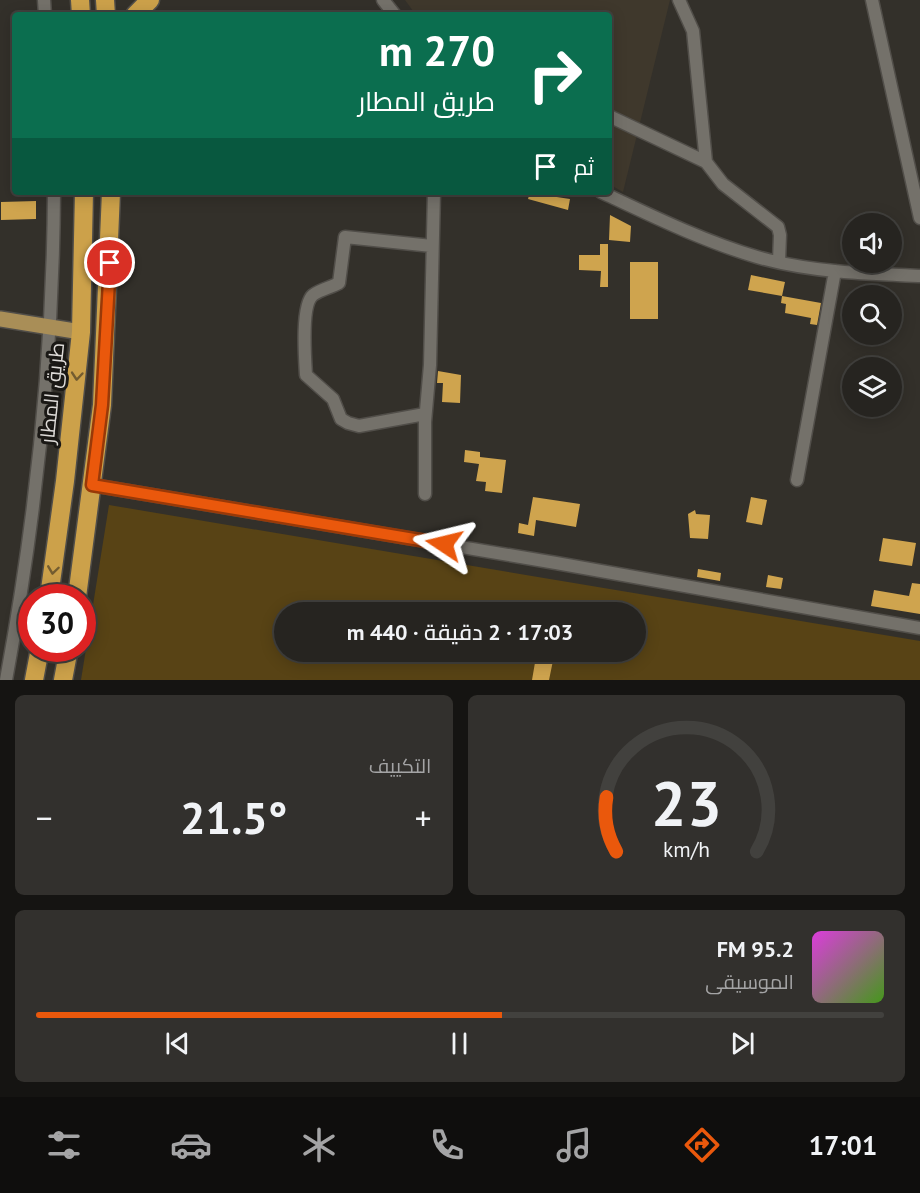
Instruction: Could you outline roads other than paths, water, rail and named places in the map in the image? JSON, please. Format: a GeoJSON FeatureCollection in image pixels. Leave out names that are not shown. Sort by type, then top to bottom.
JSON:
{"type":"FeatureCollection","features":[{"type":"Feature","properties":{"kind":"highway"},"geometry":{"type":"LineString","coordinates":[[138,12],[150,0]]}},
{"type":"Feature","properties":{"kind":"highway","name":"طريق المطار"},"geometry":{"type":"LineString","coordinates":[[51,584],[65,481],[81,332],[84,195]]}},
{"type":"Feature","properties":{"kind":"highway"},"geometry":{"type":"LineString","coordinates":[[79,584],[92,485],[107,330],[111,195]]}},
{"type":"Feature","properties":{"kind":"highway"},"geometry":{"type":"LineString","coordinates":[[34,680],[37,662]]}},
{"type":"Feature","properties":{"kind":"highway"},"geometry":{"type":"LineString","coordinates":[[63,680],[66,662]]}},
{"type":"Feature","properties":{"kind":"main road"},"geometry":{"type":"LineString","coordinates":[[0,319],[81,332]]}},
{"type":"Feature","properties":{"kind":"street"},"geometry":{"type":"LineString","coordinates":[[383,0],[393,12]]}},
{"type":"Feature","properties":{"kind":"street"},"geometry":{"type":"LineString","coordinates":[[680,0],[693,31],[706,162]]}},
{"type":"Feature","properties":{"kind":"street"},"geometry":{"type":"LineString","coordinates":[[872,0],[920,218]]}},
{"type":"Feature","properties":{"kind":"street"},"geometry":{"type":"LineString","coordinates":[[612,117],[706,162],[723,184],[778,227],[779,261]]}},
{"type":"Feature","properties":{"kind":"street"},"geometry":{"type":"LineString","coordinates":[[6,680],[26,571],[40,468],[50,327],[54,195]]}},
{"type":"Feature","properties":{"kind":"street"},"geometry":{"type":"LineString","coordinates":[[425,494],[434,195]]}},
{"type":"Feature","properties":{"kind":"street"},"geometry":{"type":"LineString","coordinates":[[607,195],[666,223],[758,257],[835,271],[920,276]]}},
{"type":"Feature","properties":{"kind":"street"},"geometry":{"type":"LineString","coordinates":[[426,414],[359,426],[348,423],[341,419],[333,399],[306,375],[304,350],[308,305],[312,295],[339,283],[345,237],[432,246]]}},
{"type":"Feature","properties":{"kind":"street"},"geometry":{"type":"LineString","coordinates":[[797,480],[835,271]]}},
{"type":"Feature","properties":{"kind":"street"},"geometry":{"type":"LineString","coordinates":[[92,485],[556,563],[920,628]]}}]}
